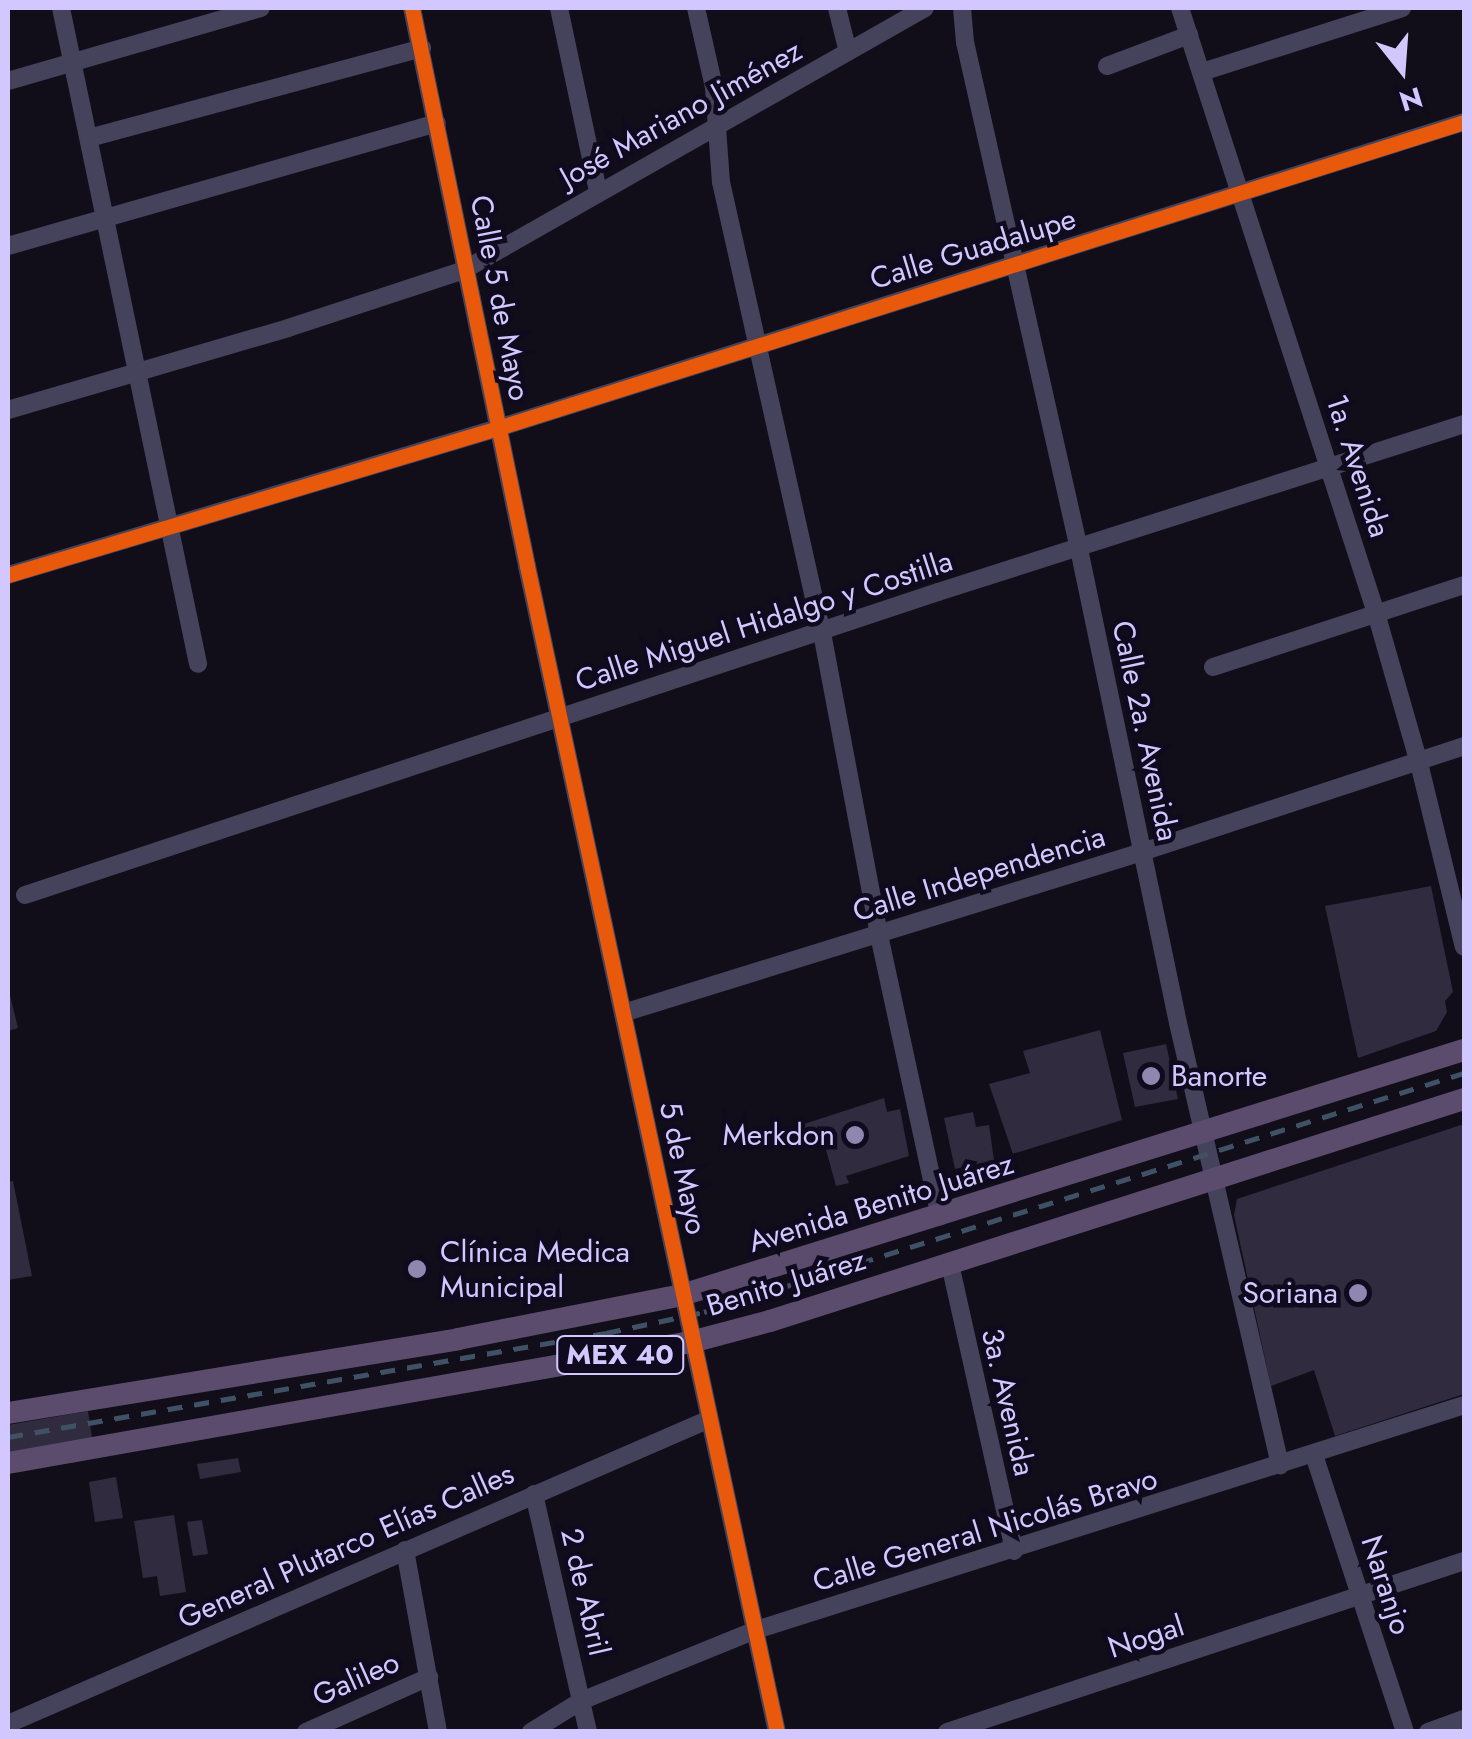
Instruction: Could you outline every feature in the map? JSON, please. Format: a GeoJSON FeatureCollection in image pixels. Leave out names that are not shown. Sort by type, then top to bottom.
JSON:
{"type":"FeatureCollection","features":[{"type":"Feature","properties":{"kind":"main road","name":"Avenida Benito Juárez"},"geometry":{"type":"LineString","coordinates":[[8,1413],[458,1339],[682,1295],[1464,1050]]}},
{"type":"Feature","properties":{"kind":"main road","name":"MEX 40"},"geometry":{"type":"LineString","coordinates":[[1216,1178],[1464,1099]]}},
{"type":"Feature","properties":{"kind":"main road","name":"Benito Juárez"},"geometry":{"type":"LineString","coordinates":[[8,1463],[691,1342],[1216,1178]]}},
{"type":"Feature","properties":{"kind":"main road"},"geometry":{"type":"LineString","coordinates":[[458,1339],[466,1381]]}},
{"type":"Feature","properties":{"kind":"street"},"geometry":{"type":"LineString","coordinates":[[61,8],[198,664]]}},
{"type":"Feature","properties":{"kind":"street"},"geometry":{"type":"LineString","coordinates":[[8,81],[260,8]]}},
{"type":"Feature","properties":{"kind":"street","name":"Calle 5 de Mayo"},"geometry":{"type":"LineString","coordinates":[[412,8],[559,716]]}},
{"type":"Feature","properties":{"kind":"street"},"geometry":{"type":"LineString","coordinates":[[559,8],[598,192]]}},
{"type":"Feature","properties":{"kind":"street"},"geometry":{"type":"LineString","coordinates":[[696,8],[714,87],[714,131],[721,182],[822,633],[878,935],[940,1216]]}},
{"type":"Feature","properties":{"kind":"street"},"geometry":{"type":"LineString","coordinates":[[837,8],[848,52]]}},
{"type":"Feature","properties":{"kind":"street","name":"José Mariano Jiménez"},"geometry":{"type":"LineString","coordinates":[[8,410],[288,328],[464,270],[925,8]]}},
{"type":"Feature","properties":{"kind":"street","name":"Calle 2a. Avenida"},"geometry":{"type":"LineString","coordinates":[[962,8],[965,42],[1280,1465]]}},
{"type":"Feature","properties":{"kind":"street","name":"1a. Avenida"},"geometry":{"type":"LineString","coordinates":[[1180,8],[1376,613],[1420,763],[1464,947]]}},
{"type":"Feature","properties":{"kind":"street"},"geometry":{"type":"LineString","coordinates":[[1202,72],[1402,8]]}},
{"type":"Feature","properties":{"kind":"street"},"geometry":{"type":"LineString","coordinates":[[1106,66],[1189,35]]}},
{"type":"Feature","properties":{"kind":"street"},"geometry":{"type":"LineString","coordinates":[[90,138],[422,48]]}},
{"type":"Feature","properties":{"kind":"street","name":"Calle Guadalupe"},"geometry":{"type":"LineString","coordinates":[[8,575],[498,428],[759,342],[1239,196],[1464,122]]}},
{"type":"Feature","properties":{"kind":"street"},"geometry":{"type":"LineString","coordinates":[[8,246],[437,123]]}},
{"type":"Feature","properties":{"kind":"street","name":"Calle Miguel Hidalgo y Costilla"},"geometry":{"type":"LineString","coordinates":[[25,895],[559,716],[1464,424]]}},
{"type":"Feature","properties":{"kind":"street"},"geometry":{"type":"LineString","coordinates":[[1213,667],[1464,585]]}},
{"type":"Feature","properties":{"kind":"street","name":"5 de Mayo"},"geometry":{"type":"LineString","coordinates":[[559,716],[752,1631]]}},
{"type":"Feature","properties":{"kind":"street","name":"Calle Independencia"},"geometry":{"type":"LineString","coordinates":[[623,1013],[1142,852],[1464,746]]}},
{"type":"Feature","properties":{"kind":"street","name":"3a. Avenida"},"geometry":{"type":"LineString","coordinates":[[950,1264],[1014,1552]]}},
{"type":"Feature","properties":{"kind":"street","name":"Calle General Nicolás Bravo"},"geometry":{"type":"LineString","coordinates":[[531,1732],[582,1701],[752,1631],[1014,1552],[1464,1405]]}},
{"type":"Feature","properties":{"kind":"street","name":"General Plutarco Elías Calles"},"geometry":{"type":"LineString","coordinates":[[17,1725],[405,1550],[707,1420]]}},
{"type":"Feature","properties":{"kind":"street","name":"Naranjo"},"geometry":{"type":"LineString","coordinates":[[1314,1456],[1405,1732]]}},
{"type":"Feature","properties":{"kind":"street","name":"2 de Abril"},"geometry":{"type":"LineString","coordinates":[[534,1494],[588,1732]]}},
{"type":"Feature","properties":{"kind":"street"},"geometry":{"type":"LineString","coordinates":[[405,1550],[438,1732]]}},
{"type":"Feature","properties":{"kind":"street","name":"Nogal"},"geometry":{"type":"LineString","coordinates":[[946,1732],[1464,1561]]}},
{"type":"Feature","properties":{"kind":"street"},"geometry":{"type":"LineString","coordinates":[[752,1631],[776,1732]]}},
{"type":"Feature","properties":{"kind":"street","name":"Galileo"},"geometry":{"type":"LineString","coordinates":[[306,1732],[429,1678]]}},
{"type":"Feature","properties":{"kind":"street"},"geometry":{"type":"LineString","coordinates":[[1428,1732],[1464,1719]]}},
{"type":"Feature","properties":{"kind":"building"},"geometry":{"type":"Polygon","coordinates":[[[1431,886],[1453,992],[1445,1001],[1447,1012],[1436,1031],[1358,1058],[1325,906],[1431,886]]]}},
{"type":"Feature","properties":{"kind":"building"},"geometry":{"type":"Polygon","coordinates":[[[8,987],[18,1028],[8,1031],[8,987]]]}},
{"type":"Feature","properties":{"kind":"building"},"geometry":{"type":"Polygon","coordinates":[[[1100,1030],[1122,1120],[1013,1154],[989,1084],[1030,1073],[1023,1051],[1100,1030]]]}},
{"type":"Feature","properties":{"kind":"building","name":"Banorte"},"geometry":{"type":"Polygon","coordinates":[[[1166,1044],[1178,1099],[1135,1107],[1123,1053],[1166,1044]]]}},
{"type":"Feature","properties":{"kind":"building","name":"Merkdon"},"geometry":{"type":"Polygon","coordinates":[[[884,1098],[887,1112],[900,1109],[909,1156],[846,1176],[849,1183],[836,1186],[825,1146],[810,1150],[801,1125],[884,1098]]]}},
{"type":"Feature","properties":{"kind":"building"},"geometry":{"type":"Polygon","coordinates":[[[973,1112],[976,1127],[989,1125],[994,1160],[955,1169],[944,1118],[973,1112]]]}},
{"type":"Feature","properties":{"kind":"building","name":"Soriana"},"geometry":{"type":"Polygon","coordinates":[[[1464,1124],[1464,1394],[1335,1436],[1314,1370],[1271,1386],[1234,1215],[1237,1199],[1464,1124]]]}},
{"type":"Feature","properties":{"kind":"building"},"geometry":{"type":"Polygon","coordinates":[[[13,1181],[32,1276],[8,1280],[8,1182],[13,1181]]]}},
{"type":"Feature","properties":{"kind":"building"},"geometry":{"type":"Polygon","coordinates":[[[88,1411],[93,1444],[8,1459],[8,1425],[88,1411]]]}},
{"type":"Feature","properties":{"kind":"building"},"geometry":{"type":"Polygon","coordinates":[[[238,1458],[241,1472],[200,1479],[197,1464],[238,1458]]]}},
{"type":"Feature","properties":{"kind":"building"},"geometry":{"type":"Polygon","coordinates":[[[116,1477],[123,1518],[95,1522],[89,1482],[116,1477]]]}},
{"type":"Feature","properties":{"kind":"building"},"geometry":{"type":"Polygon","coordinates":[[[174,1515],[186,1592],[160,1596],[157,1576],[143,1578],[134,1521],[174,1515]]]}},
{"type":"Feature","properties":{"kind":"building"},"geometry":{"type":"Polygon","coordinates":[[[202,1520],[208,1554],[193,1556],[187,1522],[202,1520]]]}},
{"type":"Feature","properties":{"kind":"railway"},"geometry":{"type":"LineString","coordinates":[[8,1437],[606,1333],[704,1312],[1464,1073]]}},
{"type":"Feature","properties":{"kind":"cycle path"},"geometry":{"type":"LineString","coordinates":[[412,8],[527,566],[777,1732]]}},
{"type":"Feature","properties":{"kind":"cycle path"},"geometry":{"type":"LineString","coordinates":[[8,575],[498,428],[1464,122]]}},
{"type":"Feature","properties":{"kind":"place","name":"Banorte"},"geometry":{"type":"Point","coordinates":[1151,1076]}},
{"type":"Feature","properties":{"kind":"place","name":"Merkdon"},"geometry":{"type":"Point","coordinates":[855,1135]}},
{"type":"Feature","properties":{"kind":"place","name":"Clínica Medica Municipal"},"geometry":{"type":"Point","coordinates":[417,1269]}},
{"type":"Feature","properties":{"kind":"place","name":"Soriana"},"geometry":{"type":"Point","coordinates":[1358,1293]}}]}
